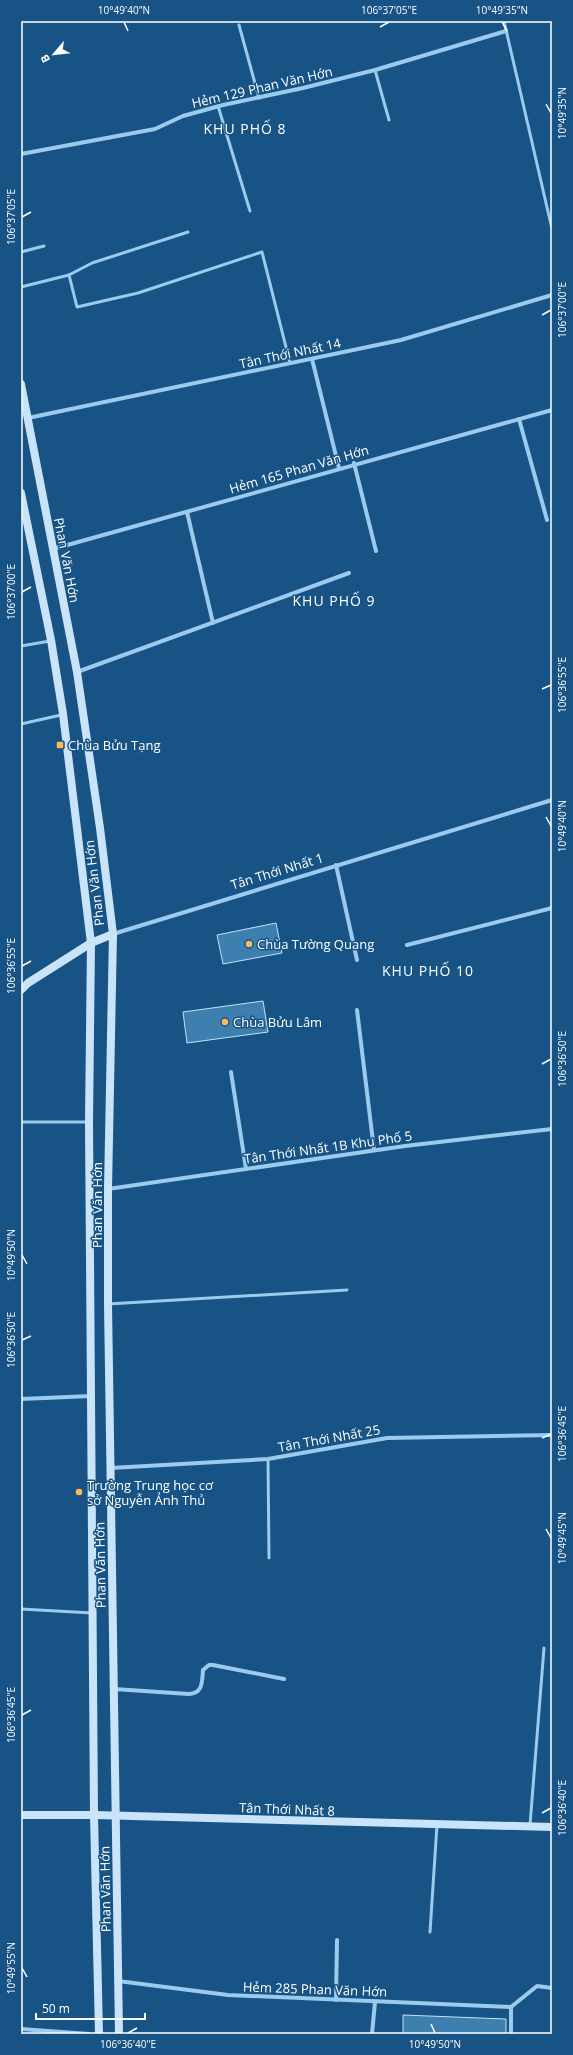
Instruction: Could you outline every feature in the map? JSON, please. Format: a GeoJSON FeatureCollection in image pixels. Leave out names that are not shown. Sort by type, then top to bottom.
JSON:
{"type":"FeatureCollection","features":[{"type":"Feature","properties":{"kind":"main road","name":"Phan Văn Hớn"},"geometry":{"type":"LineString","coordinates":[[21,384],[76,672],[100,828],[113,934],[108,1189],[108,1304],[119,2034]]}},
{"type":"Feature","properties":{"kind":"main road","name":"Phan Văn Hớn"},"geometry":{"type":"LineString","coordinates":[[21,493],[23,511],[52,640],[63,714],[91,943],[89,1122],[92,1613],[98,2034]]}},
{"type":"Feature","properties":{"kind":"main road","name":"Tân Thới Nhất 1"},"geometry":{"type":"LineString","coordinates":[[21,990],[28,983],[91,943],[113,934]]}},
{"type":"Feature","properties":{"kind":"main road","name":"Tân Thới Nhất 8"},"geometry":{"type":"LineString","coordinates":[[21,1815],[94,1815],[437,1826],[552,1827]]}},
{"type":"Feature","properties":{"kind":"street","name":"Hẻm 129 Phan Văn Hớn"},"geometry":{"type":"LineString","coordinates":[[21,154],[155,129],[183,116],[218,106],[303,88],[375,70],[506,31]]}},
{"type":"Feature","properties":{"kind":"street","name":"Tân Thới Nhất 14"},"geometry":{"type":"LineString","coordinates":[[28,418],[401,340],[552,295]]}},
{"type":"Feature","properties":{"kind":"street"},"geometry":{"type":"LineString","coordinates":[[312,359],[339,468]]}},
{"type":"Feature","properties":{"kind":"street","name":"Hẻm 165 Phan Văn Hớn"},"geometry":{"type":"LineString","coordinates":[[52,549],[552,410]]}},
{"type":"Feature","properties":{"kind":"street"},"geometry":{"type":"LineString","coordinates":[[519,418],[547,520]]}},
{"type":"Feature","properties":{"kind":"street"},"geometry":{"type":"LineString","coordinates":[[354,464],[376,551]]}},
{"type":"Feature","properties":{"kind":"street"},"geometry":{"type":"LineString","coordinates":[[187,512],[213,623]]}},
{"type":"Feature","properties":{"kind":"street"},"geometry":{"type":"LineString","coordinates":[[76,672],[349,574]]}},
{"type":"Feature","properties":{"kind":"street","name":"Tân Thới Nhất 1"},"geometry":{"type":"LineString","coordinates":[[113,934],[552,800]]}},
{"type":"Feature","properties":{"kind":"street"},"geometry":{"type":"LineString","coordinates":[[336,865],[357,960]]}},
{"type":"Feature","properties":{"kind":"street"},"geometry":{"type":"LineString","coordinates":[[407,945],[552,908]]}},
{"type":"Feature","properties":{"kind":"street"},"geometry":{"type":"LineString","coordinates":[[357,1010],[374,1150]]}},
{"type":"Feature","properties":{"kind":"street"},"geometry":{"type":"LineString","coordinates":[[231,1072],[246,1169]]}},
{"type":"Feature","properties":{"kind":"street","name":"Tân Thới Nhất 1B Khu Phố 5"},"geometry":{"type":"LineString","coordinates":[[108,1189],[374,1150],[552,1130]]}},
{"type":"Feature","properties":{"kind":"street"},"geometry":{"type":"LineString","coordinates":[[21,1399],[91,1396]]}},
{"type":"Feature","properties":{"kind":"street","name":"Tân Thới Nhất 25"},"geometry":{"type":"LineString","coordinates":[[110,1468],[268,1459],[387,1438],[552,1435]]}},
{"type":"Feature","properties":{"kind":"street"},"geometry":{"type":"LineString","coordinates":[[113,1689],[189,1694],[197,1693],[201,1688],[203,1670],[213,1665],[284,1679]]}},
{"type":"Feature","properties":{"kind":"street"},"geometry":{"type":"LineString","coordinates":[[336,2000],[337,1940]]}},
{"type":"Feature","properties":{"kind":"street","name":"Hẻm 285 Phan Văn Hớn"},"geometry":{"type":"LineString","coordinates":[[118,1981],[228,1995],[511,2007]]}},
{"type":"Feature","properties":{"kind":"street"},"geometry":{"type":"LineString","coordinates":[[511,2034],[511,2007],[537,1986],[552,1988]]}},
{"type":"Feature","properties":{"kind":"street"},"geometry":{"type":"LineString","coordinates":[[372,2034],[375,2002]]}},
{"type":"Feature","properties":{"kind":"street"},"geometry":{"type":"LineString","coordinates":[[21,2029],[89,2034]]}},
{"type":"Feature","properties":{"kind":"lane"},"geometry":{"type":"LineString","coordinates":[[504,21],[552,230]]}},
{"type":"Feature","properties":{"kind":"lane"},"geometry":{"type":"LineString","coordinates":[[239,25],[258,98]]}},
{"type":"Feature","properties":{"kind":"lane"},"geometry":{"type":"LineString","coordinates":[[375,70],[389,120]]}},
{"type":"Feature","properties":{"kind":"lane"},"geometry":{"type":"LineString","coordinates":[[218,106],[250,211]]}},
{"type":"Feature","properties":{"kind":"lane"},"geometry":{"type":"LineString","coordinates":[[21,287],[69,275],[92,263],[188,232]]}},
{"type":"Feature","properties":{"kind":"lane"},"geometry":{"type":"LineString","coordinates":[[21,252],[44,246]]}},
{"type":"Feature","properties":{"kind":"lane"},"geometry":{"type":"LineString","coordinates":[[69,275],[77,307],[138,293],[262,252],[290,363]]}},
{"type":"Feature","properties":{"kind":"lane"},"geometry":{"type":"LineString","coordinates":[[21,646],[52,640]]}},
{"type":"Feature","properties":{"kind":"lane"},"geometry":{"type":"LineString","coordinates":[[21,724],[63,714]]}},
{"type":"Feature","properties":{"kind":"lane"},"geometry":{"type":"LineString","coordinates":[[21,1122],[89,1122]]}},
{"type":"Feature","properties":{"kind":"lane"},"geometry":{"type":"LineString","coordinates":[[108,1304],[347,1290]]}},
{"type":"Feature","properties":{"kind":"lane"},"geometry":{"type":"LineString","coordinates":[[268,1459],[269,1558]]}},
{"type":"Feature","properties":{"kind":"lane"},"geometry":{"type":"LineString","coordinates":[[21,1608],[92,1613]]}},
{"type":"Feature","properties":{"kind":"lane"},"geometry":{"type":"LineString","coordinates":[[529,1827],[544,1648]]}},
{"type":"Feature","properties":{"kind":"lane"},"geometry":{"type":"LineString","coordinates":[[430,1932],[437,1826]]}},
{"type":"Feature","properties":{"kind":"building","name":"Chùa Tường Quang"},"geometry":{"type":"Polygon","coordinates":[[[276,923],[282,953],[223,964],[217,935],[276,923]]]}},
{"type":"Feature","properties":{"kind":"building","name":"Chùa Bửu Lâm"},"geometry":{"type":"Polygon","coordinates":[[[263,1001],[268,1032],[187,1043],[183,1012],[263,1001]]]}},
{"type":"Feature","properties":{"kind":"building"},"geometry":{"type":"Polygon","coordinates":[[[403,2015],[506,2019],[506,2034],[403,2034],[403,2015]]]}},
{"type":"Feature","properties":{"kind":"place","name":"Chùa Bửu Tạng"},"geometry":{"type":"Point","coordinates":[60,745]}},
{"type":"Feature","properties":{"kind":"place","name":"Chùa Tường Quang"},"geometry":{"type":"Point","coordinates":[249,944]}},
{"type":"Feature","properties":{"kind":"place","name":"Chùa Bửu Lâm"},"geometry":{"type":"Point","coordinates":[225,1022]}},
{"type":"Feature","properties":{"kind":"place","name":"Trường Trung học cơ sở Nguyễn Ảnh Thủ"},"geometry":{"type":"Point","coordinates":[79,1492]}},
{"type":"Feature","properties":{"kind":"district","name":"KHU PHỐ 8"},"geometry":{"type":"Point","coordinates":[245,128]}},
{"type":"Feature","properties":{"kind":"district","name":"KHU PHỐ 9"},"geometry":{"type":"Point","coordinates":[334,600]}},
{"type":"Feature","properties":{"kind":"district","name":"KHU PHỐ 10"},"geometry":{"type":"Point","coordinates":[428,970]}}]}
